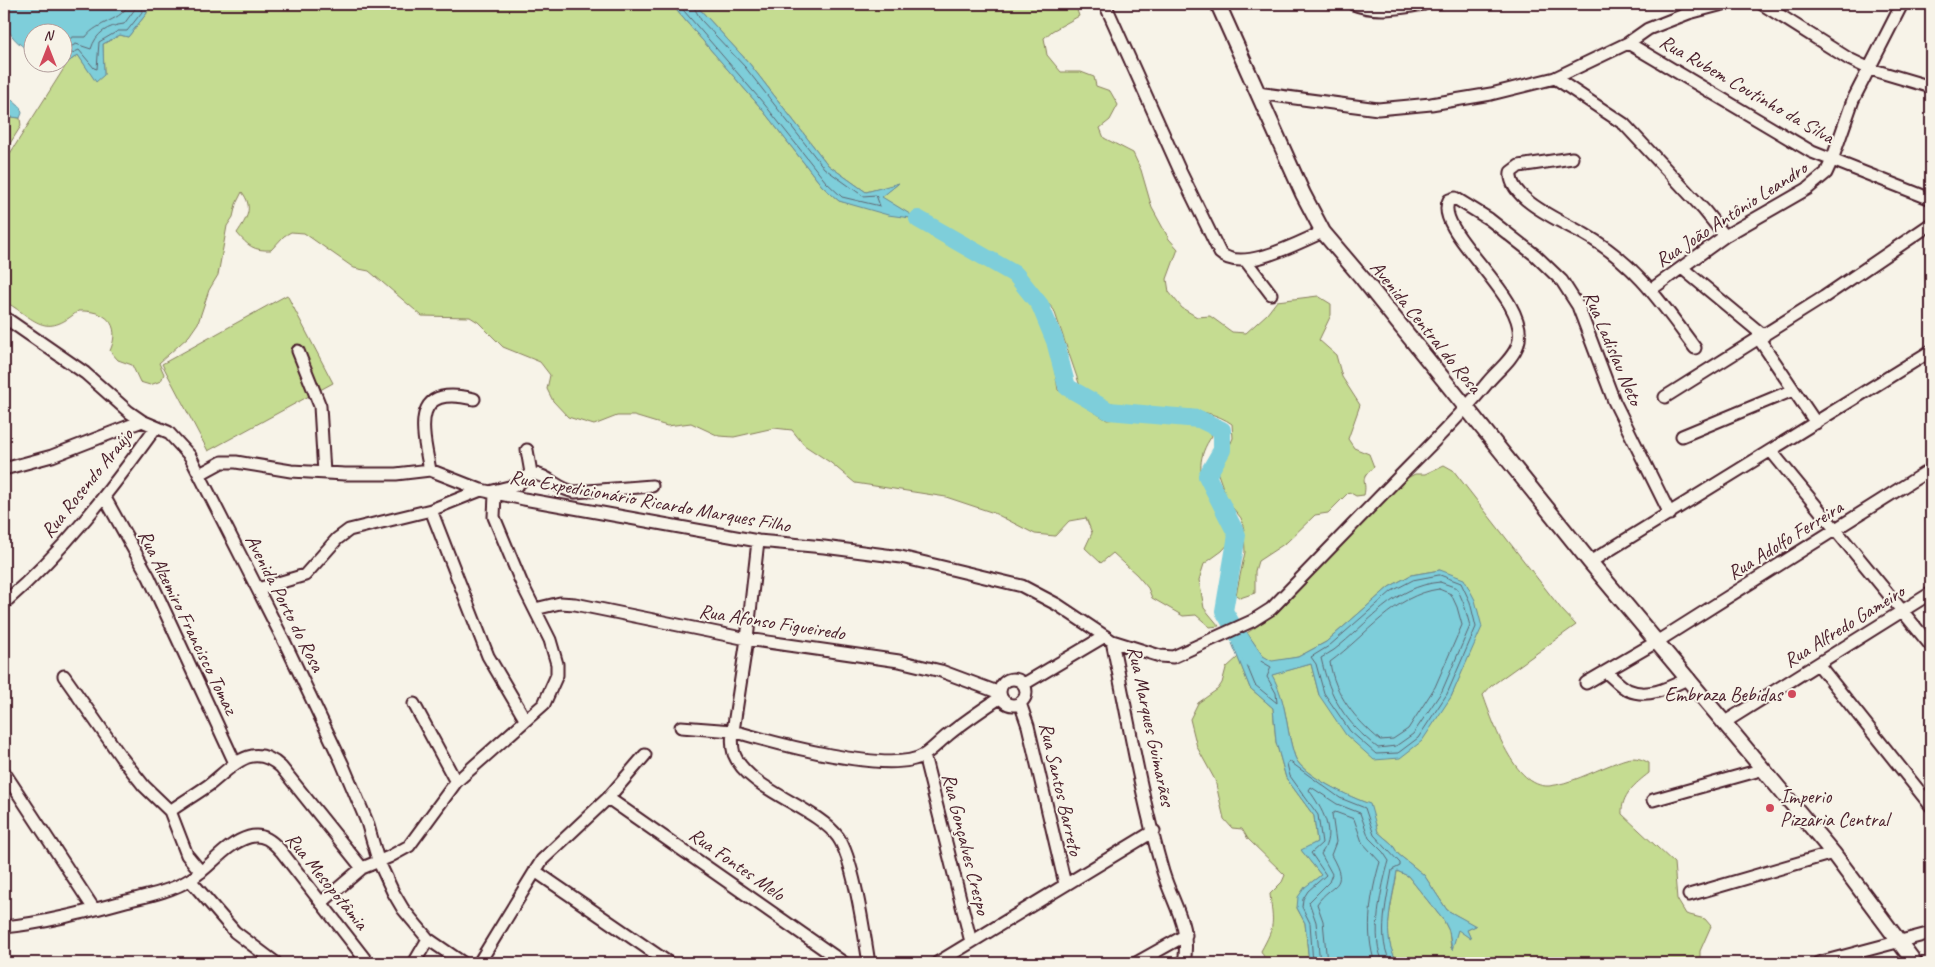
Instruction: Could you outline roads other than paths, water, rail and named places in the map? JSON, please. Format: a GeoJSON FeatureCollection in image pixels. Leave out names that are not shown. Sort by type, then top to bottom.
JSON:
{"type":"FeatureCollection","features":[{"type":"Feature","properties":{"kind":"street"},"geometry":{"type":"LineString","coordinates":[[1105,4],[1216,248],[1224,257],[1246,261],[1323,232]]}},
{"type":"Feature","properties":{"kind":"street","name":"Avenida Central do Rosa"},"geometry":{"type":"LineString","coordinates":[[1218,4],[1303,194],[1323,232],[1363,279],[1590,562],[1689,678],[1833,853],[1902,942],[1915,963]]}},
{"type":"Feature","properties":{"kind":"street"},"geometry":{"type":"LineString","coordinates":[[1353,4],[1370,9],[1388,9],[1424,4]]}},
{"type":"Feature","properties":{"kind":"street"},"geometry":{"type":"LineString","coordinates":[[1257,93],[1378,109],[1431,104],[1491,94],[1555,78],[1628,42],[1648,29],[1689,13],[1723,4]]}},
{"type":"Feature","properties":{"kind":"street"},"geometry":{"type":"LineString","coordinates":[[1762,4],[1849,59],[1870,69],[1931,87]]}},
{"type":"Feature","properties":{"kind":"street","name":"Rua João Antônio Leandro"},"geometry":{"type":"LineString","coordinates":[[1652,289],[1724,236],[1818,182],[1832,160],[1853,100],[1902,4]]}},
{"type":"Feature","properties":{"kind":"street","name":"Rua Rubem Coutinho da Silva"},"geometry":{"type":"LineString","coordinates":[[1628,42],[1812,152],[1887,179],[1931,199]]}},
{"type":"Feature","properties":{"kind":"street"},"geometry":{"type":"LineString","coordinates":[[1555,78],[1624,124],[1704,210],[1724,236]]}},
{"type":"Feature","properties":{"kind":"street"},"geometry":{"type":"LineString","coordinates":[[1572,158],[1519,166],[1511,172],[1513,185],[1530,202],[1554,219],[1604,246],[1629,266],[1652,289],[1695,348]]}},
{"type":"Feature","properties":{"kind":"street","name":"Rua Ladislau Neto"},"geometry":{"type":"LineString","coordinates":[[1466,409],[1512,355],[1520,335],[1516,313],[1460,239],[1449,216],[1447,203],[1455,198],[1463,200],[1497,225],[1535,255],[1562,280],[1578,306],[1614,401],[1670,514]]}},
{"type":"Feature","properties":{"kind":"street"},"geometry":{"type":"LineString","coordinates":[[1665,397],[1872,266],[1931,224]]}},
{"type":"Feature","properties":{"kind":"street"},"geometry":{"type":"LineString","coordinates":[[1246,261],[1271,294]]}},
{"type":"Feature","properties":{"kind":"street"},"geometry":{"type":"LineString","coordinates":[[1682,268],[1761,338],[1793,390],[1816,422]]}},
{"type":"Feature","properties":{"kind":"street","name":"Avenida Porto do Rosa"},"geometry":{"type":"LineString","coordinates":[[4,316],[66,358],[142,421],[168,432],[182,445],[200,474],[258,589],[342,763],[367,822],[378,860],[403,909],[428,939],[462,963]]}},
{"type":"Feature","properties":{"kind":"street"},"geometry":{"type":"LineString","coordinates":[[1590,562],[1931,351]]}},
{"type":"Feature","properties":{"kind":"street"},"geometry":{"type":"LineString","coordinates":[[298,352],[320,406],[324,473]]}},
{"type":"Feature","properties":{"kind":"street"},"geometry":{"type":"LineString","coordinates":[[1682,436],[1793,390]]}},
{"type":"Feature","properties":{"kind":"street"},"geometry":{"type":"LineString","coordinates":[[430,470],[424,420],[427,407],[432,400],[444,395],[474,399]]}},
{"type":"Feature","properties":{"kind":"street","name":"Rua Marques Guimarães"},"geometry":{"type":"LineString","coordinates":[[1109,639],[1160,656],[1173,657],[1259,618],[1271,609],[1466,409]]}},
{"type":"Feature","properties":{"kind":"street"},"geometry":{"type":"LineString","coordinates":[[4,469],[60,454],[142,421]]}},
{"type":"Feature","properties":{"kind":"street","name":"Rua Rosendo Araújo"},"geometry":{"type":"LineString","coordinates":[[4,603],[52,557],[105,498],[156,427]]}},
{"type":"Feature","properties":{"kind":"street"},"geometry":{"type":"LineString","coordinates":[[527,450],[531,473]]}},
{"type":"Feature","properties":{"kind":"street"},"geometry":{"type":"LineString","coordinates":[[1771,451],[1931,646]]}},
{"type":"Feature","properties":{"kind":"street","name":"Rua Expedicionário Ricardo Marques Filho"},"geometry":{"type":"LineString","coordinates":[[200,474],[222,462],[324,473],[396,474],[430,470],[488,492],[758,542],[824,547],[901,557],[1022,586],[1058,605],[1109,639]]}},
{"type":"Feature","properties":{"kind":"street","name":"Rua Adolfo Ferreira"},"geometry":{"type":"LineString","coordinates":[[1586,683],[1658,641],[1931,469]]}},
{"type":"Feature","properties":{"kind":"street"},"geometry":{"type":"LineString","coordinates":[[258,589],[305,575],[337,539],[349,530],[431,510],[517,484],[531,473],[541,474],[567,491],[575,492],[652,486]]}},
{"type":"Feature","properties":{"kind":"street"},"geometry":{"type":"LineString","coordinates":[[321,903],[362,868],[378,860],[390,858],[409,846],[456,782],[544,704],[557,676],[557,664],[550,640],[494,517],[488,492]]}},
{"type":"Feature","properties":{"kind":"street","name":"Rua Alzemiro Francisco Tomaz"},"geometry":{"type":"LineString","coordinates":[[105,498],[148,577],[234,763]]}},
{"type":"Feature","properties":{"kind":"street"},"geometry":{"type":"LineString","coordinates":[[431,510],[488,656],[525,719]]}},
{"type":"Feature","properties":{"kind":"street"},"geometry":{"type":"LineString","coordinates":[[758,542],[748,639],[733,732],[734,754],[742,768],[769,789],[818,819],[840,842],[847,857],[869,963]]}},
{"type":"Feature","properties":{"kind":"street","name":"Rua Alfredo Gameiro"},"geometry":{"type":"LineString","coordinates":[[1725,722],[1931,593]]}},
{"type":"Feature","properties":{"kind":"street","name":"Rua Afonso Figueiredo"},"geometry":{"type":"LineString","coordinates":[[535,609],[560,603],[575,604],[748,639],[899,661],[941,671],[1000,695]]}},
{"type":"Feature","properties":{"kind":"street"},"geometry":{"type":"LineString","coordinates":[[1024,684],[1109,639]]}},
{"type":"Feature","properties":{"kind":"street","name":"Rua Marques Guimarães"},"geometry":{"type":"LineString","coordinates":[[1109,639],[1163,873],[1179,910],[1186,936],[1184,963]]}},
{"type":"Feature","properties":{"kind":"street"},"geometry":{"type":"LineString","coordinates":[[1818,664],[1931,806]]}},
{"type":"Feature","properties":{"kind":"street"},"geometry":{"type":"LineString","coordinates":[[1606,672],[1627,690],[1644,694],[1664,690],[1689,678]]}},
{"type":"Feature","properties":{"kind":"street"},"geometry":{"type":"LineString","coordinates":[[64,676],[138,779],[170,810],[187,855],[201,872]]}},
{"type":"Feature","properties":{"kind":"street"},"geometry":{"type":"LineString","coordinates":[[681,727],[733,732],[814,752],[857,759],[901,760],[924,755],[1000,695],[1005,681],[1012,679],[1024,684]]}},
{"type":"Feature","properties":{"kind":"street"},"geometry":{"type":"LineString","coordinates":[[1000,695],[1009,705],[1020,703],[1026,694],[1024,684]]}},
{"type":"Feature","properties":{"kind":"street","name":"Rua Santos Barreto"},"geometry":{"type":"LineString","coordinates":[[1020,703],[1028,726],[1065,884]]}},
{"type":"Feature","properties":{"kind":"street"},"geometry":{"type":"LineString","coordinates":[[414,704],[456,782]]}},
{"type":"Feature","properties":{"kind":"street"},"geometry":{"type":"LineString","coordinates":[[479,963],[542,860],[608,798],[645,755]]}},
{"type":"Feature","properties":{"kind":"street","name":"Rua Gonçalves Crespo"},"geometry":{"type":"LineString","coordinates":[[924,755],[971,942]]}},
{"type":"Feature","properties":{"kind":"street"},"geometry":{"type":"LineString","coordinates":[[170,810],[208,785],[234,763],[246,757],[257,756],[274,760],[299,788],[362,868]]}},
{"type":"Feature","properties":{"kind":"street"},"geometry":{"type":"LineString","coordinates":[[1652,800],[1764,769]]}},
{"type":"Feature","properties":{"kind":"street"},"geometry":{"type":"LineString","coordinates":[[4,772],[94,909]]}},
{"type":"Feature","properties":{"kind":"street","name":"Rua Fontes Melo"},"geometry":{"type":"LineString","coordinates":[[608,798],[844,963]]}},
{"type":"Feature","properties":{"kind":"street"},"geometry":{"type":"LineString","coordinates":[[937,963],[1154,831]]}},
{"type":"Feature","properties":{"kind":"street","name":"Rua Mesopotâmia"},"geometry":{"type":"LineString","coordinates":[[4,927],[33,924],[156,893],[190,880],[226,849],[240,840],[250,836],[263,837],[272,841],[282,851],[368,963]]}},
{"type":"Feature","properties":{"kind":"street"},"geometry":{"type":"LineString","coordinates":[[1689,894],[1833,853]]}},
{"type":"Feature","properties":{"kind":"street"},"geometry":{"type":"LineString","coordinates":[[535,871],[669,963]]}},
{"type":"Feature","properties":{"kind":"street"},"geometry":{"type":"LineString","coordinates":[[190,880],[234,932],[276,963]]}},
{"type":"Feature","properties":{"kind":"street"},"geometry":{"type":"LineString","coordinates":[[1818,963],[1931,933]]}},
{"type":"Feature","properties":{"kind":"street"},"geometry":{"type":"LineString","coordinates":[[1136,963],[1186,936]]}},
{"type":"Feature","properties":{"kind":"street"},"geometry":{"type":"LineString","coordinates":[[414,963],[428,939]]}},
{"type":"Feature","properties":{"kind":"water"},"geometry":{"type":"Polygon","coordinates":[[[4,4],[147,4],[147,13],[128,37],[120,35],[103,44],[104,75],[96,82],[78,55],[72,59],[72,22],[22,22],[22,45],[10,33],[4,13],[4,4]]]}},
{"type":"Feature","properties":{"kind":"water"},"geometry":{"type":"Polygon","coordinates":[[[671,4],[695,4],[749,63],[828,165],[866,192],[899,183],[882,197],[918,219],[888,215],[839,201],[822,186],[761,108],[671,4]]]}},
{"type":"Feature","properties":{"kind":"water"},"geometry":{"type":"Polygon","coordinates":[[[4,93],[20,107],[22,113],[20,118],[4,116],[4,93]]]}},
{"type":"Feature","properties":{"kind":"water"},"geometry":{"type":"Polygon","coordinates":[[[1440,570],[1464,579],[1475,600],[1482,627],[1451,697],[1422,741],[1400,758],[1374,760],[1346,735],[1319,695],[1311,664],[1272,675],[1281,696],[1292,746],[1299,764],[1328,785],[1370,804],[1378,832],[1392,844],[1398,854],[1424,875],[1447,910],[1476,926],[1467,930],[1471,939],[1458,930],[1452,950],[1449,931],[1444,921],[1408,876],[1397,871],[1389,919],[1389,931],[1393,953],[1399,963],[1309,963],[1305,923],[1297,908],[1298,897],[1305,887],[1321,875],[1301,850],[1317,842],[1314,816],[1286,778],[1276,742],[1273,708],[1250,688],[1232,643],[1247,633],[1263,656],[1272,661],[1298,657],[1326,642],[1389,587],[1411,575],[1440,570]]]}},
{"type":"Feature","properties":{"kind":"waterway"},"geometry":{"type":"LineString","coordinates":[[918,219],[1016,275],[1040,305],[1055,341],[1067,387],[1109,411],[1199,419],[1222,430],[1222,450],[1207,476],[1237,535],[1224,611],[1252,659]]}},
{"type":"Feature","properties":{"kind":"place","name":"Embraza Bebidas"},"geometry":{"type":"Point","coordinates":[1792,694]}},
{"type":"Feature","properties":{"kind":"place","name":"Imperio Pizzaria Central"},"geometry":{"type":"Point","coordinates":[1770,808]}}]}
